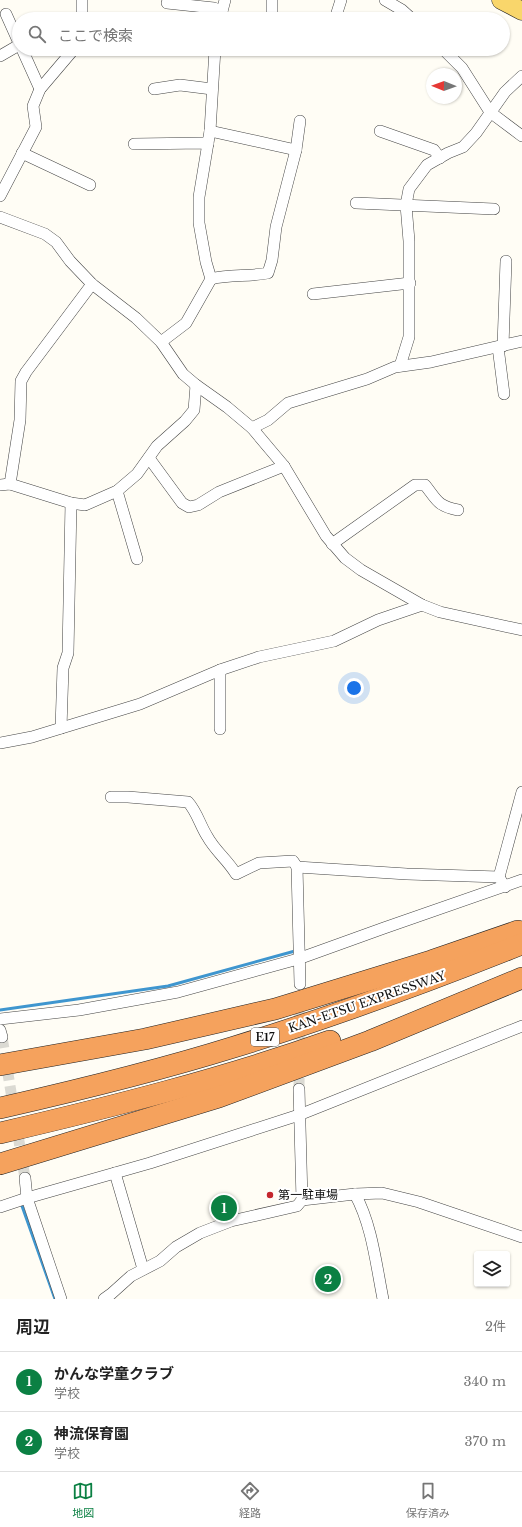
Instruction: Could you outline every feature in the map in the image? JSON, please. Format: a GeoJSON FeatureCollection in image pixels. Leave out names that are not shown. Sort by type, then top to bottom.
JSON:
{"type":"FeatureCollection","features":[{"type":"Feature","properties":{"kind":"highway"},"geometry":{"type":"LineString","coordinates":[[0,1065],[145,1039],[275,1009],[431,961],[522,930]]}},
{"type":"Feature","properties":{"kind":"highway","name":"KAN-ETSU EXPRESSWAY"},"geometry":{"type":"LineString","coordinates":[[0,1108],[136,1075],[234,1047],[389,995],[522,944]]}},
{"type":"Feature","properties":{"kind":"highway","name":"KAN-ETSU EXPRESSWAY"},"geometry":{"type":"LineString","coordinates":[[0,1132],[147,1097],[243,1070],[398,1018],[522,970]]}},
{"type":"Feature","properties":{"kind":"highway"},"geometry":{"type":"LineString","coordinates":[[0,1164],[219,1097],[370,1041],[522,978]]}},
{"type":"Feature","properties":{"kind":"main road"},"geometry":{"type":"LineString","coordinates":[[501,0],[522,11]]}},
{"type":"Feature","properties":{"kind":"street"},"geometry":{"type":"LineString","coordinates":[[82,0],[82,12]]}},
{"type":"Feature","properties":{"kind":"street"},"geometry":{"type":"LineString","coordinates":[[272,0],[272,12]]}},
{"type":"Feature","properties":{"kind":"street"},"geometry":{"type":"LineString","coordinates":[[337,12],[341,0]]}},
{"type":"Feature","properties":{"kind":"street"},"geometry":{"type":"LineString","coordinates":[[385,0],[404,12]]}},
{"type":"Feature","properties":{"kind":"street"},"geometry":{"type":"LineString","coordinates":[[167,3],[222,10]]}},
{"type":"Feature","properties":{"kind":"street"},"geometry":{"type":"LineString","coordinates":[[6,14],[12,28]]}},
{"type":"Feature","properties":{"kind":"street"},"geometry":{"type":"LineString","coordinates":[[0,56],[12,48]]}},
{"type":"Feature","properties":{"kind":"street"},"geometry":{"type":"LineString","coordinates":[[25,56],[40,89]]}},
{"type":"Feature","properties":{"kind":"street"},"geometry":{"type":"LineString","coordinates":[[0,196],[36,127],[33,106],[40,89],[68,56]]}},
{"type":"Feature","properties":{"kind":"street"},"geometry":{"type":"LineString","coordinates":[[161,342],[186,323],[211,279],[206,262],[199,223],[199,197],[210,130],[214,56]]}},
{"type":"Feature","properties":{"kind":"street"},"geometry":{"type":"LineString","coordinates":[[450,56],[462,68],[490,112],[522,136]]}},
{"type":"Feature","properties":{"kind":"street"},"geometry":{"type":"LineString","coordinates":[[400,366],[409,337],[410,283],[406,205],[409,189],[427,164],[463,147],[476,133],[505,92],[522,76]]}},
{"type":"Feature","properties":{"kind":"street"},"geometry":{"type":"LineString","coordinates":[[154,89],[180,85],[212,90]]}},
{"type":"Feature","properties":{"kind":"street"},"geometry":{"type":"LineString","coordinates":[[211,279],[268,273],[272,260],[276,227],[296,150],[300,121]]}},
{"type":"Feature","properties":{"kind":"street"},"geometry":{"type":"LineString","coordinates":[[210,130],[296,150]]}},
{"type":"Feature","properties":{"kind":"street"},"geometry":{"type":"LineString","coordinates":[[380,131],[434,150],[440,158]]}},
{"type":"Feature","properties":{"kind":"street"},"geometry":{"type":"LineString","coordinates":[[134,144],[208,144]]}},
{"type":"Feature","properties":{"kind":"street"},"geometry":{"type":"LineString","coordinates":[[22,153],[90,185]]}},
{"type":"Feature","properties":{"kind":"street"},"geometry":{"type":"LineString","coordinates":[[356,203],[494,209]]}},
{"type":"Feature","properties":{"kind":"street"},"geometry":{"type":"LineString","coordinates":[[0,217],[46,234],[56,242],[70,261],[92,284],[136,318],[161,342],[183,374],[252,428],[284,466],[326,536],[345,558],[361,570],[422,605],[440,612],[522,630]]}},
{"type":"Feature","properties":{"kind":"street"},"geometry":{"type":"LineString","coordinates":[[504,394],[501,346],[506,261]]}},
{"type":"Feature","properties":{"kind":"street"},"geometry":{"type":"LineString","coordinates":[[313,294],[410,283]]}},
{"type":"Feature","properties":{"kind":"street"},"geometry":{"type":"LineString","coordinates":[[92,284],[26,372],[22,380],[20,420],[5,484],[71,504],[85,505],[117,491],[137,474],[157,446],[185,421],[194,410],[196,385]]}},
{"type":"Feature","properties":{"kind":"street"},"geometry":{"type":"LineString","coordinates":[[252,428],[268,420],[288,403],[367,379],[395,367],[431,362],[522,341]]}},
{"type":"Feature","properties":{"kind":"street"},"geometry":{"type":"LineString","coordinates":[[149,458],[182,503],[189,507],[198,505],[219,492],[284,466]]}},
{"type":"Feature","properties":{"kind":"street"},"geometry":{"type":"LineString","coordinates":[[332,544],[415,485],[425,485],[438,503],[446,508],[458,510]]}},
{"type":"Feature","properties":{"kind":"street"},"geometry":{"type":"LineString","coordinates":[[117,491],[137,559]]}},
{"type":"Feature","properties":{"kind":"street"},"geometry":{"type":"LineString","coordinates":[[62,728],[63,668],[68,653],[71,504]]}},
{"type":"Feature","properties":{"kind":"street"},"geometry":{"type":"LineString","coordinates":[[0,743],[32,737],[140,704],[220,670],[259,657],[334,641],[378,620],[422,605]]}},
{"type":"Feature","properties":{"kind":"street"},"geometry":{"type":"LineString","coordinates":[[220,670],[220,729]]}},
{"type":"Feature","properties":{"kind":"street"},"geometry":{"type":"LineString","coordinates":[[505,887],[499,877],[522,792]]}},
{"type":"Feature","properties":{"kind":"street"},"geometry":{"type":"LineString","coordinates":[[111,797],[188,802],[193,807],[206,836],[217,851],[229,862],[236,874],[259,863],[293,861],[298,867],[298,959],[300,984]]}},
{"type":"Feature","properties":{"kind":"street"},"geometry":{"type":"LineString","coordinates":[[298,867],[407,874],[499,877]]}},
{"type":"Feature","properties":{"kind":"street"},"geometry":{"type":"LineString","coordinates":[[0,1019],[79,1010],[178,992],[298,959],[522,880]]}},
{"type":"Feature","properties":{"kind":"street"},"geometry":{"type":"LineString","coordinates":[[0,1207],[150,1163],[300,1114],[522,1026]]}},
{"type":"Feature","properties":{"kind":"street"},"geometry":{"type":"LineString","coordinates":[[104,1299],[131,1276],[160,1261],[176,1247],[200,1233],[231,1222],[297,1206],[302,1200],[299,1089]]}},
{"type":"Feature","properties":{"kind":"street"},"geometry":{"type":"LineString","coordinates":[[115,1173],[143,1269]]}},
{"type":"Feature","properties":{"kind":"street"},"geometry":{"type":"LineString","coordinates":[[25,1178],[27,1198],[61,1299]]}},
{"type":"Feature","properties":{"kind":"street"},"geometry":{"type":"LineString","coordinates":[[302,1200],[354,1194],[382,1193],[404,1198],[522,1237]]}},
{"type":"Feature","properties":{"kind":"street"},"geometry":{"type":"LineString","coordinates":[[354,1194],[364,1215],[383,1299]]}},
{"type":"Feature","properties":{"kind":"waterway"},"geometry":{"type":"LineString","coordinates":[[0,1010],[168,986],[295,951]]}},
{"type":"Feature","properties":{"kind":"waterway"},"geometry":{"type":"LineString","coordinates":[[22,1206],[55,1299]]}},
{"type":"Feature","properties":{"kind":"tunnel"},"geometry":{"type":"LineString","coordinates":[[299,1089],[300,998]]}},
{"type":"Feature","properties":{"kind":"tunnel"},"geometry":{"type":"LineString","coordinates":[[2,1037],[25,1178]]}},
{"type":"Feature","properties":{"kind":"place","name":"第一駐車場"},"geometry":{"type":"Point","coordinates":[270,1195]}},
{"type":"Feature","properties":{"kind":"place","name":"かんな学童クラブ"},"geometry":{"type":"Point","coordinates":[224,1208]}},
{"type":"Feature","properties":{"kind":"place","name":"神流保育園"},"geometry":{"type":"Point","coordinates":[328,1279]}}]}
